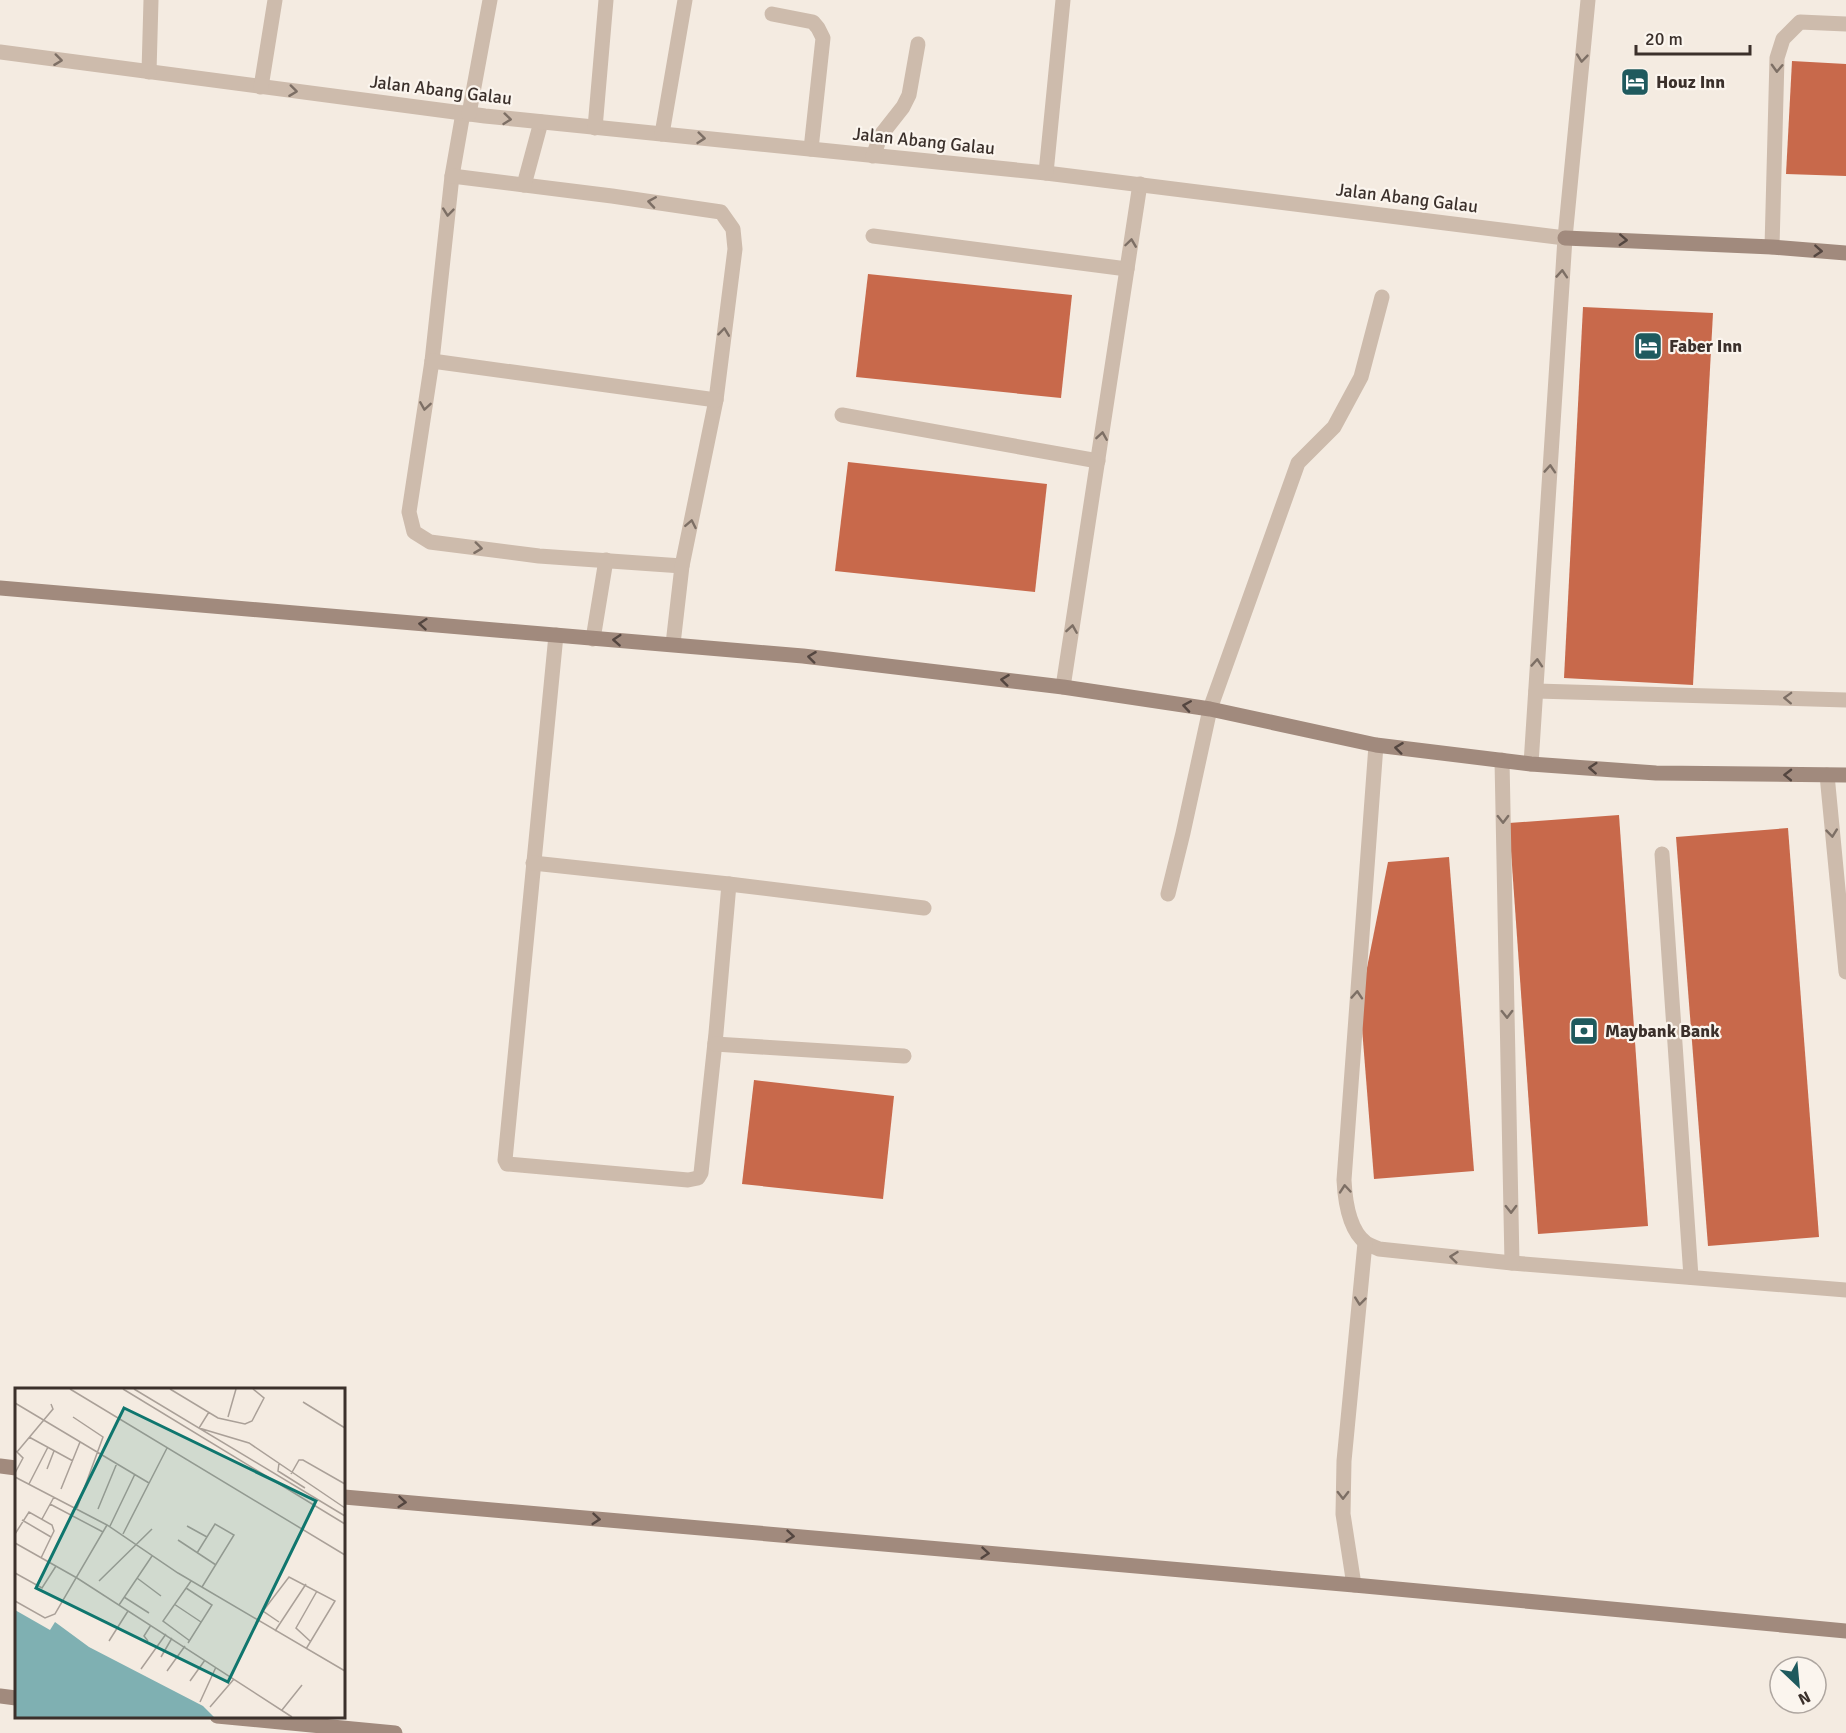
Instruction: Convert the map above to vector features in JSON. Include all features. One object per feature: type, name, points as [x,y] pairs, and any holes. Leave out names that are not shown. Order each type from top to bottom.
[{"type":"street","points":[[149,72],[151,0]]},
{"type":"street","points":[[261,87],[275,0]]},
{"type":"street","points":[[490,0],[452,176],[432,361],[409,512],[414,532],[430,542],[539,556],[682,566]]},
{"type":"street","points":[[595,128],[606,0]]},
{"type":"street","points":[[662,134],[685,0]]},
{"type":"street","points":[[1046,173],[1063,0]]},
{"type":"street","points":[[1531,764],[1564,238],[1588,0]]},
{"type":"street","points":[[772,14],[813,22],[823,38],[811,149]]},
{"type":"street","points":[[1772,247],[1777,58],[1782,39],[1800,22],[1846,24]]},
{"type":"street","points":[[873,156],[881,135],[903,107],[909,94],[918,44]]},
{"type":"street","name":"Jalan Abang Galau","points":[[0,52],[466,114],[1046,173],[1564,238],[1772,247],[1846,253]]},
{"type":"street","points":[[524,185],[541,122]]},
{"type":"street","points":[[452,176],[721,212],[734,229],[735,249],[716,400],[682,566],[673,644]]},
{"type":"street","points":[[1063,687],[1140,184]]},
{"type":"street","points":[[873,236],[1127,269]]},
{"type":"street","points":[[1168,894],[1210,709],[1298,463],[1334,426],[1361,377],[1382,297]]},
{"type":"street","points":[[432,361],[716,400]]},
{"type":"street","points":[[842,415],[1098,461]]},
{"type":"street","points":[[593,639],[606,561]]},
{"type":"street","points":[[0,588],[803,656],[1063,687],[1210,709],[1376,745],[1531,764],[1656,773],[1846,775]]},
{"type":"street","points":[[556,635],[505,1160],[507,1164],[688,1180],[698,1178],[701,1173],[715,1044],[729,884]]},
{"type":"street","points":[[1536,691],[1846,700]]},
{"type":"street","points":[[1376,745],[1344,1180],[1345,1198],[1351,1219],[1357,1233],[1365,1243],[1379,1249],[1512,1263],[1846,1290]]},
{"type":"street","points":[[1502,760],[1512,1263]]},
{"type":"street","points":[[1827,775],[1846,972]]},
{"type":"street","points":[[1662,854],[1691,1277]]},
{"type":"street","points":[[533,863],[924,908]]},
{"type":"street","points":[[715,1044],[904,1056]]},
{"type":"street","points":[[1354,1585],[1343,1514],[1344,1461],[1365,1243]]},
{"type":"street","points":[[0,1466],[15,1468]]},
{"type":"street","points":[[345,1497],[1354,1585],[1846,1631]]},
{"type":"street","points":[[0,1696],[15,1698]]},
{"type":"street","points":[[238,1718],[395,1733]]},
{"type":"building","points":[[1792,61],[1846,64],[1846,176],[1786,174]]},
{"type":"building","points":[[868,274],[1072,295],[1061,398],[856,377]]},
{"type":"building","points":[[1583,307],[1713,313],[1693,685],[1564,678]]},
{"type":"building","points":[[848,462],[1047,484],[1035,592],[835,571]]},
{"type":"building","points":[[1619,815],[1648,1226],[1538,1234],[1509,823]]},
{"type":"building","points":[[1788,828],[1819,1237],[1708,1246],[1676,837]]},
{"type":"building","points":[[1449,857],[1474,1171],[1374,1179],[1360,1003],[1388,862]]},
{"type":"building","points":[[754,1080],[894,1096],[883,1199],[742,1184]]},
{"type":"place","name":"Houz Inn","points":[[1635,82]]},
{"type":"place","name":"Faber Inn","points":[[1648,346]]},
{"type":"place","name":"Maybank Bank","points":[[1584,1031]]}]
